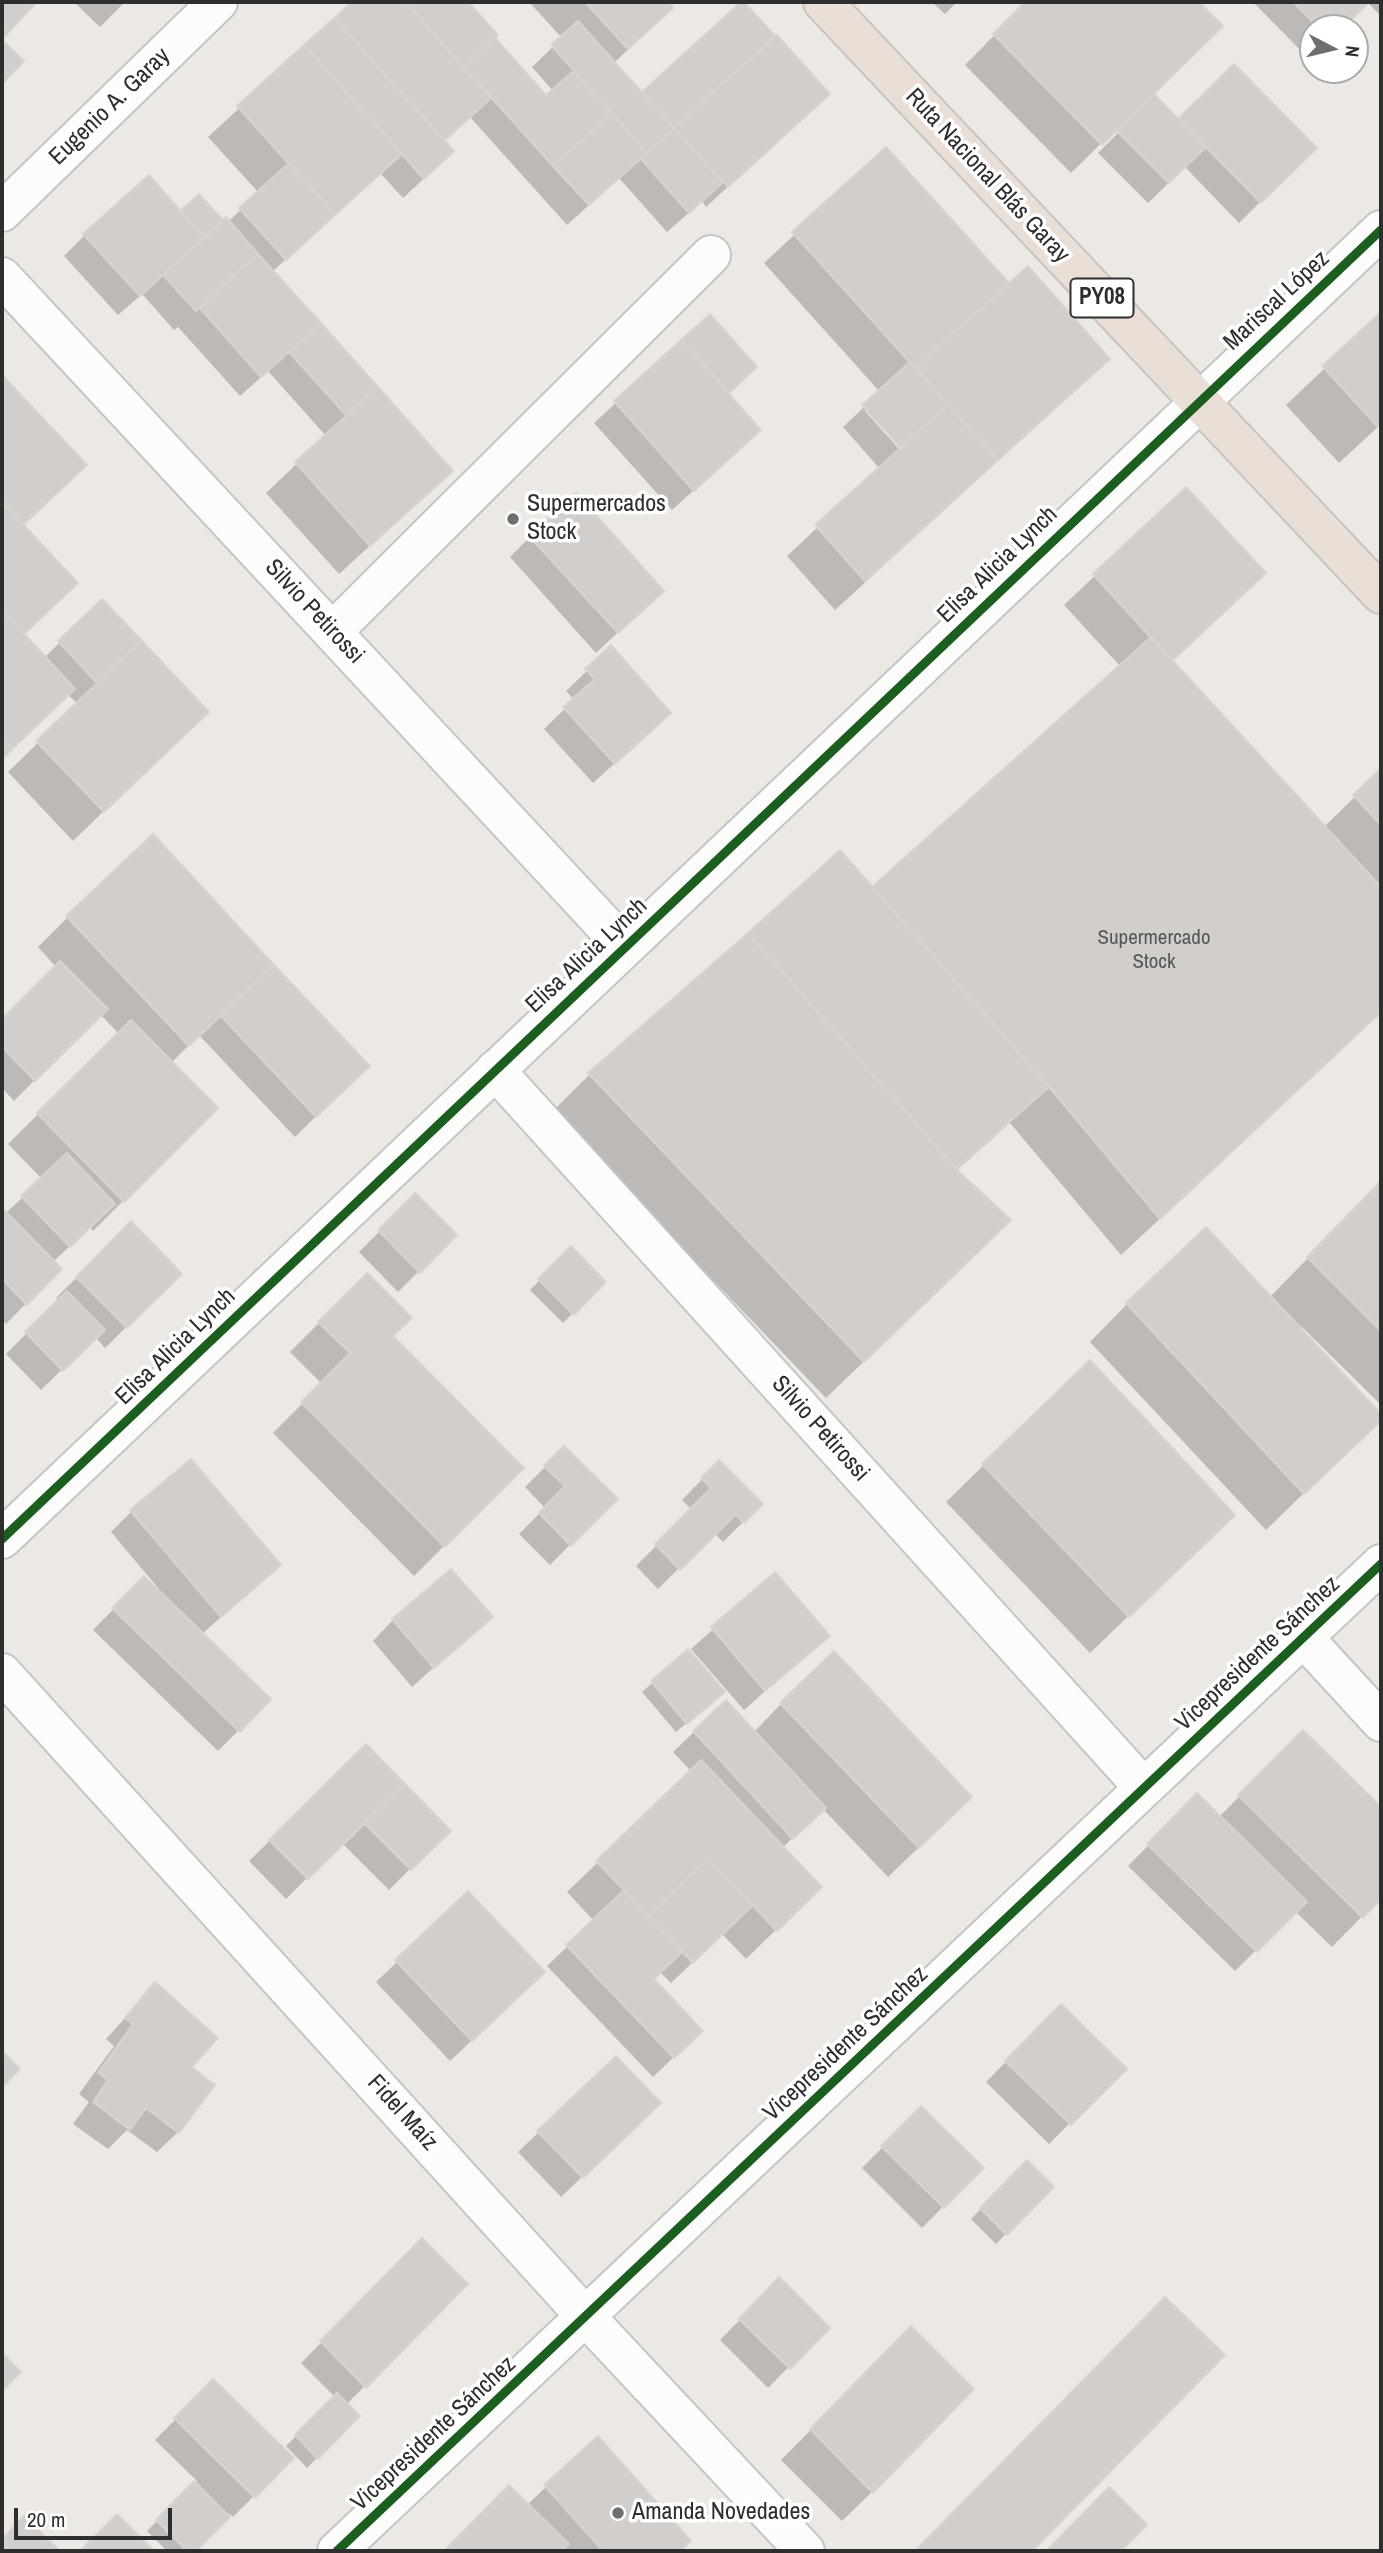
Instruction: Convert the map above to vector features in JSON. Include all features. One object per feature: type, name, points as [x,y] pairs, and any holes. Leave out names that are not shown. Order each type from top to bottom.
[{"type":"highway","name":"Ruta Nacional Blás Garay","points":[[823,2],[1381,594]]},
{"type":"street","name":"Eugenio A. Garay","points":[[2,212],[218,2]]},
{"type":"street","name":"Mariscal López","points":[[1199,401],[1381,230]]},
{"type":"street","points":[[332,632],[712,256]]},
{"type":"street","name":"Silvio Petirossi","points":[[2,277],[625,947]]},
{"type":"street","name":"Elisa Alicia Lynch","points":[[2,1539],[1199,401]]},
{"type":"street","name":"Silvio Petirossi","points":[[495,1070],[1144,1788]]},
{"type":"street","name":"Vicepresidente Sánchez","points":[[337,2551],[1381,1564]]},
{"type":"street","points":[[1304,1638],[1381,1722]]},
{"type":"street","name":"Fidel Maíz","points":[[2,1673],[586,2317],[805,2551]]},
{"type":"building","points":[[2,2],[37,2],[2,39]]},
{"type":"building","points":[[352,2],[405,2],[491,98],[444,141],[334,18]]},
{"type":"building","points":[[405,2],[468,2],[498,35],[464,67]]},
{"type":"building","points":[[585,2],[668,2],[673,8],[628,49]]},
{"type":"building","points":[[744,2],[775,36],[674,128],[642,92]]},
{"type":"building","points":[[1025,2],[1199,2],[1223,26],[1102,145],[993,34]]},
{"type":"building","points":[[1293,2],[1369,2],[1357,14],[1305,14]]},
{"type":"building","points":[[334,18],[454,151],[424,179],[304,45]]},
{"type":"building","points":[[578,21],[674,128],[647,153],[551,45]]},
{"type":"building","points":[[777,35],[830,94],[728,187],[674,128]]},
{"type":"building","points":[[495,38],[546,95],[574,71],[611,113],[553,166],[464,67]]},
{"type":"building","points":[[2,40],[24,61],[2,84]]},
{"type":"building","points":[[304,45],[402,154],[335,215],[237,106]]},
{"type":"building","points":[[1234,64],[1317,148],[1261,203],[1178,119]]},
{"type":"building","points":[[1154,94],[1206,147],[1169,183],[1117,131]]},
{"type":"building","points":[[611,113],[647,153],[589,205],[553,166]]},
{"type":"building","points":[[674,128],[723,182],[689,213],[641,159]]},
{"type":"building","points":[[886,147],[1009,283],[915,368],[792,232]]},
{"type":"building","points":[[289,163],[335,215],[286,260],[239,208]]},
{"type":"building","points":[[149,175],[204,238],[140,296],[83,234]]},
{"type":"building","points":[[199,194],[223,220],[204,238],[180,211]]},
{"type":"building","points":[[226,217],[258,254],[196,311],[163,275]]},
{"type":"building","points":[[258,254],[321,323],[261,377],[199,307]]},
{"type":"building","points":[[1028,266],[1110,359],[998,460],[915,368]]},
{"type":"building","points":[[1381,312],[1381,423],[1377,426],[1322,366]]},
{"type":"building","points":[[710,314],[757,367],[729,393],[681,340]]},
{"type":"building","points":[[321,323],[378,387],[346,415],[289,352]]},
{"type":"building","points":[[681,340],[761,430],[694,491],[614,401]]},
{"type":"building","points":[[910,362],[948,405],[901,448],[862,405]]},
{"type":"building","points":[[2,375],[87,465],[23,525],[2,502]]},
{"type":"building","points":[[378,387],[453,471],[370,546],[295,462]]},
{"type":"building","points":[[948,405],[998,460],[865,581],[815,525]]},
{"type":"building","points":[[1186,487],[1266,573],[1172,661],[1093,574]]},
{"type":"building","points":[[576,493],[664,591],[618,633],[529,536]]},
{"type":"building","points":[[2,502],[78,583],[24,634],[2,610]]},
{"type":"building","points":[[102,599],[142,641],[97,683],[58,641]]},
{"type":"building","points":[[2,610],[75,689],[12,749],[2,737]]},
{"type":"building","points":[[1151,637],[1381,887],[1381,1012],[1160,1219],[1049,1087],[872,887]]},
{"type":"building","points":[[142,641],[209,712],[104,812],[36,741]]},
{"type":"building","points":[[611,645],[671,713],[615,764],[563,707],[595,679],[585,669]]},
{"type":"building","points":[[2,737],[12,749],[2,759]]},
{"type":"building","points":[[1381,768],[1381,825],[1353,795]]},
{"type":"building","points":[[153,834],[274,965],[189,1046],[66,916]]},
{"type":"building","points":[[840,850],[1049,1087],[956,1169],[748,933]]},
{"type":"building","points":[[748,933],[956,1169],[1011,1220],[864,1362],[588,1073]]},
{"type":"building","points":[[60,961],[108,1009],[35,1081],[2,1047],[2,1019]]},
{"type":"building","points":[[274,965],[370,1066],[316,1117],[221,1016]]},
{"type":"building","points":[[131,1020],[218,1108],[124,1202],[37,1113]]},
{"type":"building","points":[[67,1153],[115,1204],[70,1247],[21,1196]]},
{"type":"building","points":[[1381,1181],[1381,1331],[1307,1257]]},
{"type":"building","points":[[415,1193],[457,1235],[420,1273],[378,1230]]},
{"type":"building","points":[[2,1208],[62,1269],[27,1305],[2,1279]]},
{"type":"building","points":[[131,1221],[182,1274],[127,1328],[76,1277]]},
{"type":"building","points":[[1206,1227],[1381,1414],[1381,1421],[1304,1494],[1126,1303]]},
{"type":"building","points":[[571,1246],[606,1282],[574,1315],[538,1279]]},
{"type":"building","points":[[367,1273],[412,1318],[393,1336],[524,1468],[445,1547],[301,1402],[350,1353],[318,1322]]},
{"type":"building","points":[[67,1291],[105,1330],[63,1371],[25,1332]]},
{"type":"building","points":[[1090,1360],[1235,1515],[1129,1617],[982,1464]]},
{"type":"building","points":[[564,1446],[618,1499],[571,1546],[539,1513],[565,1486],[544,1466]]},
{"type":"building","points":[[191,1459],[281,1565],[221,1617],[130,1510]]},
{"type":"building","points":[[719,1460],[763,1504],[744,1523],[736,1514],[680,1570],[655,1544],[711,1488],[701,1478]]},
{"type":"building","points":[[451,1569],[493,1617],[434,1668],[392,1619]]},
{"type":"building","points":[[775,1572],[830,1636],[765,1691],[711,1627]]},
{"type":"building","points":[[144,1576],[271,1699],[240,1732],[112,1608]]},
{"type":"building","points":[[688,1649],[725,1692],[687,1724],[651,1681]]},
{"type":"building","points":[[834,1651],[972,1797],[919,1848],[780,1703]]},
{"type":"building","points":[[726,1700],[826,1808],[793,1839],[693,1731]]},
{"type":"building","points":[[1303,1730],[1381,1807],[1381,1899],[1363,1918],[1238,1795]]},
{"type":"building","points":[[366,1744],[405,1784],[308,1879],[269,1840]]},
{"type":"building","points":[[701,1760],[822,1887],[777,1931],[708,1859],[649,1916],[596,1861]]},
{"type":"building","points":[[405,1784],[451,1831],[411,1870],[364,1823]]},
{"type":"building","points":[[1197,1793],[1307,1902],[1257,1952],[1147,1844]]},
{"type":"building","points":[[708,1859],[753,1905],[693,1963],[649,1916]]},
{"type":"building","points":[[624,1890],[682,1952],[654,1979],[703,2031],[674,2058],[566,1945]]},
{"type":"building","points":[[468,1891],[545,1972],[472,2041],[395,1960]]},
{"type":"building","points":[[155,1982],[218,2038],[192,2067],[215,2085],[179,2133],[146,2108],[130,2130],[93,2102],[108,2080],[98,2073],[133,2024],[125,2018]]},
{"type":"building","points":[[1061,2004],[1127,2069],[1071,2125],[1005,2061]]},
{"type":"building","points":[[2,2051],[20,2069],[2,2087]]},
{"type":"building","points":[[616,2056],[661,2103],[583,2178],[537,2131]]},
{"type":"building","points":[[921,2106],[984,2168],[944,2208],[881,2146]]},
{"type":"building","points":[[1027,2160],[1054,2187],[1007,2235],[980,2208]]},
{"type":"building","points":[[422,2238],[468,2284],[366,2388],[320,2341]]},
{"type":"building","points":[[779,2277],[830,2328],[790,2369],[739,2319]]},
{"type":"building","points":[[1165,2297],[1225,2355],[1032,2551],[915,2551]]},
{"type":"building","points":[[911,2326],[974,2389],[873,2493],[810,2429]]},
{"type":"building","points":[[2,2353],[21,2372],[2,2391]]},
{"type":"building","points":[[213,2379],[294,2458],[255,2498],[174,2418]]},
{"type":"building","points":[[337,2393],[360,2416],[318,2459],[295,2435]]},
{"type":"building","name":"Amanda Novedades","points":[[598,2436],[691,2541],[680,2551],[603,2551],[544,2485]]},
{"type":"building","points":[[194,2481],[230,2517],[196,2551],[187,2551],[156,2520]]},
{"type":"building","points":[[509,2485],[569,2544],[562,2551],[444,2551]]},
{"type":"building","points":[[1109,2487],[1147,2525],[1121,2551],[1046,2551]]},
{"type":"building","points":[[117,2514],[154,2551],[80,2551]]},
{"type":"building","points":[[24,2516],[60,2551],[2,2551],[2,2539]]},
{"type":"cycle path","points":[[2,1539],[1381,230]]},
{"type":"cycle path","points":[[337,2551],[1381,1564]]},
{"type":"place","name":"Supermercados Stock","points":[[513,519]]},
{"type":"place","name":"Amanda Novedades","points":[[618,2513]]}]
